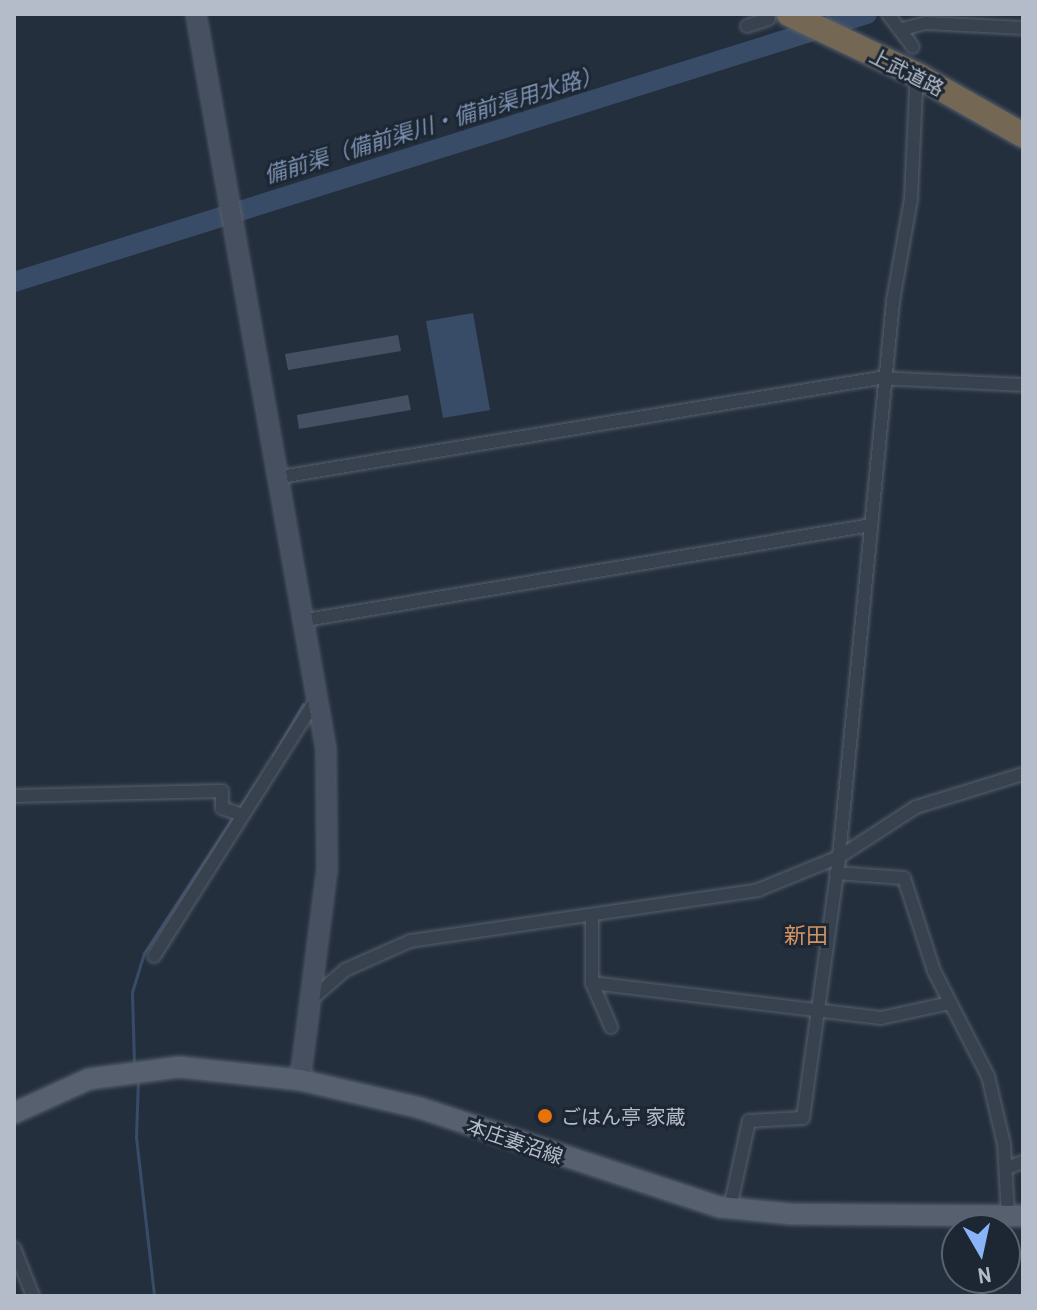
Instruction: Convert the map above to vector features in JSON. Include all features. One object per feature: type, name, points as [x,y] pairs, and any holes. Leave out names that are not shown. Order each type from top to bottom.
[{"type":"highway","name":"上武道路","points":[[784,16],[840,39],[1023,135]]},
{"type":"main road","name":"本庄妻沼線","points":[[14,1113],[89,1079],[143,1068],[300,1080],[420,1108],[665,1192],[730,1208],[791,1214],[941,1215]]},
{"type":"street","points":[[196,14],[319,694],[329,801],[313,998],[300,1080]]},
{"type":"street","points":[[747,26],[784,16]]},
{"type":"street","points":[[895,21],[1023,28]]},
{"type":"street","points":[[895,21],[913,47]]},
{"type":"street","points":[[730,1208],[749,1121],[803,1118],[839,857],[885,378],[911,199],[916,87]]},
{"type":"street","points":[[280,477],[885,378],[1023,385]]},
{"type":"street","points":[[306,620],[871,525]]},
{"type":"street","points":[[154,956],[319,694]]},
{"type":"street","points":[[313,998],[345,970],[410,941],[758,890],[839,857],[916,807],[1023,774]]},
{"type":"street","points":[[14,796],[222,791],[222,808],[242,815]]},
{"type":"street","points":[[836,873],[904,878],[934,971],[988,1076],[1015,1214]]},
{"type":"street","points":[[592,916],[592,983],[611,1027]]},
{"type":"street","points":[[592,983],[818,1013],[881,1018],[950,1003]]},
{"type":"street","points":[[1007,1168],[1023,1162]]},
{"type":"street","points":[[14,1248],[33,1296]]},
{"type":"water","points":[[473,313],[490,410],[443,418],[426,321]]},
{"type":"building","points":[[398,335],[401,351],[288,370],[285,354]]},
{"type":"building","points":[[408,395],[411,410],[299,429],[297,415]]},
{"type":"waterway","name":"備前渠（備前渠川・備前渠用水路）","points":[[14,282],[867,14]]},
{"type":"waterway","points":[[273,756],[303,704]]},
{"type":"waterway","points":[[238,810],[258,780]]},
{"type":"waterway","points":[[134,1064],[132,992],[144,953],[234,816]]},
{"type":"waterway","points":[[138,1079],[136,1137],[154,1296]]},
{"type":"place","name":"ごはん亭 家蔵","points":[[545,1116]]},
{"type":"district","name":"新田","points":[[806,936]]}]
